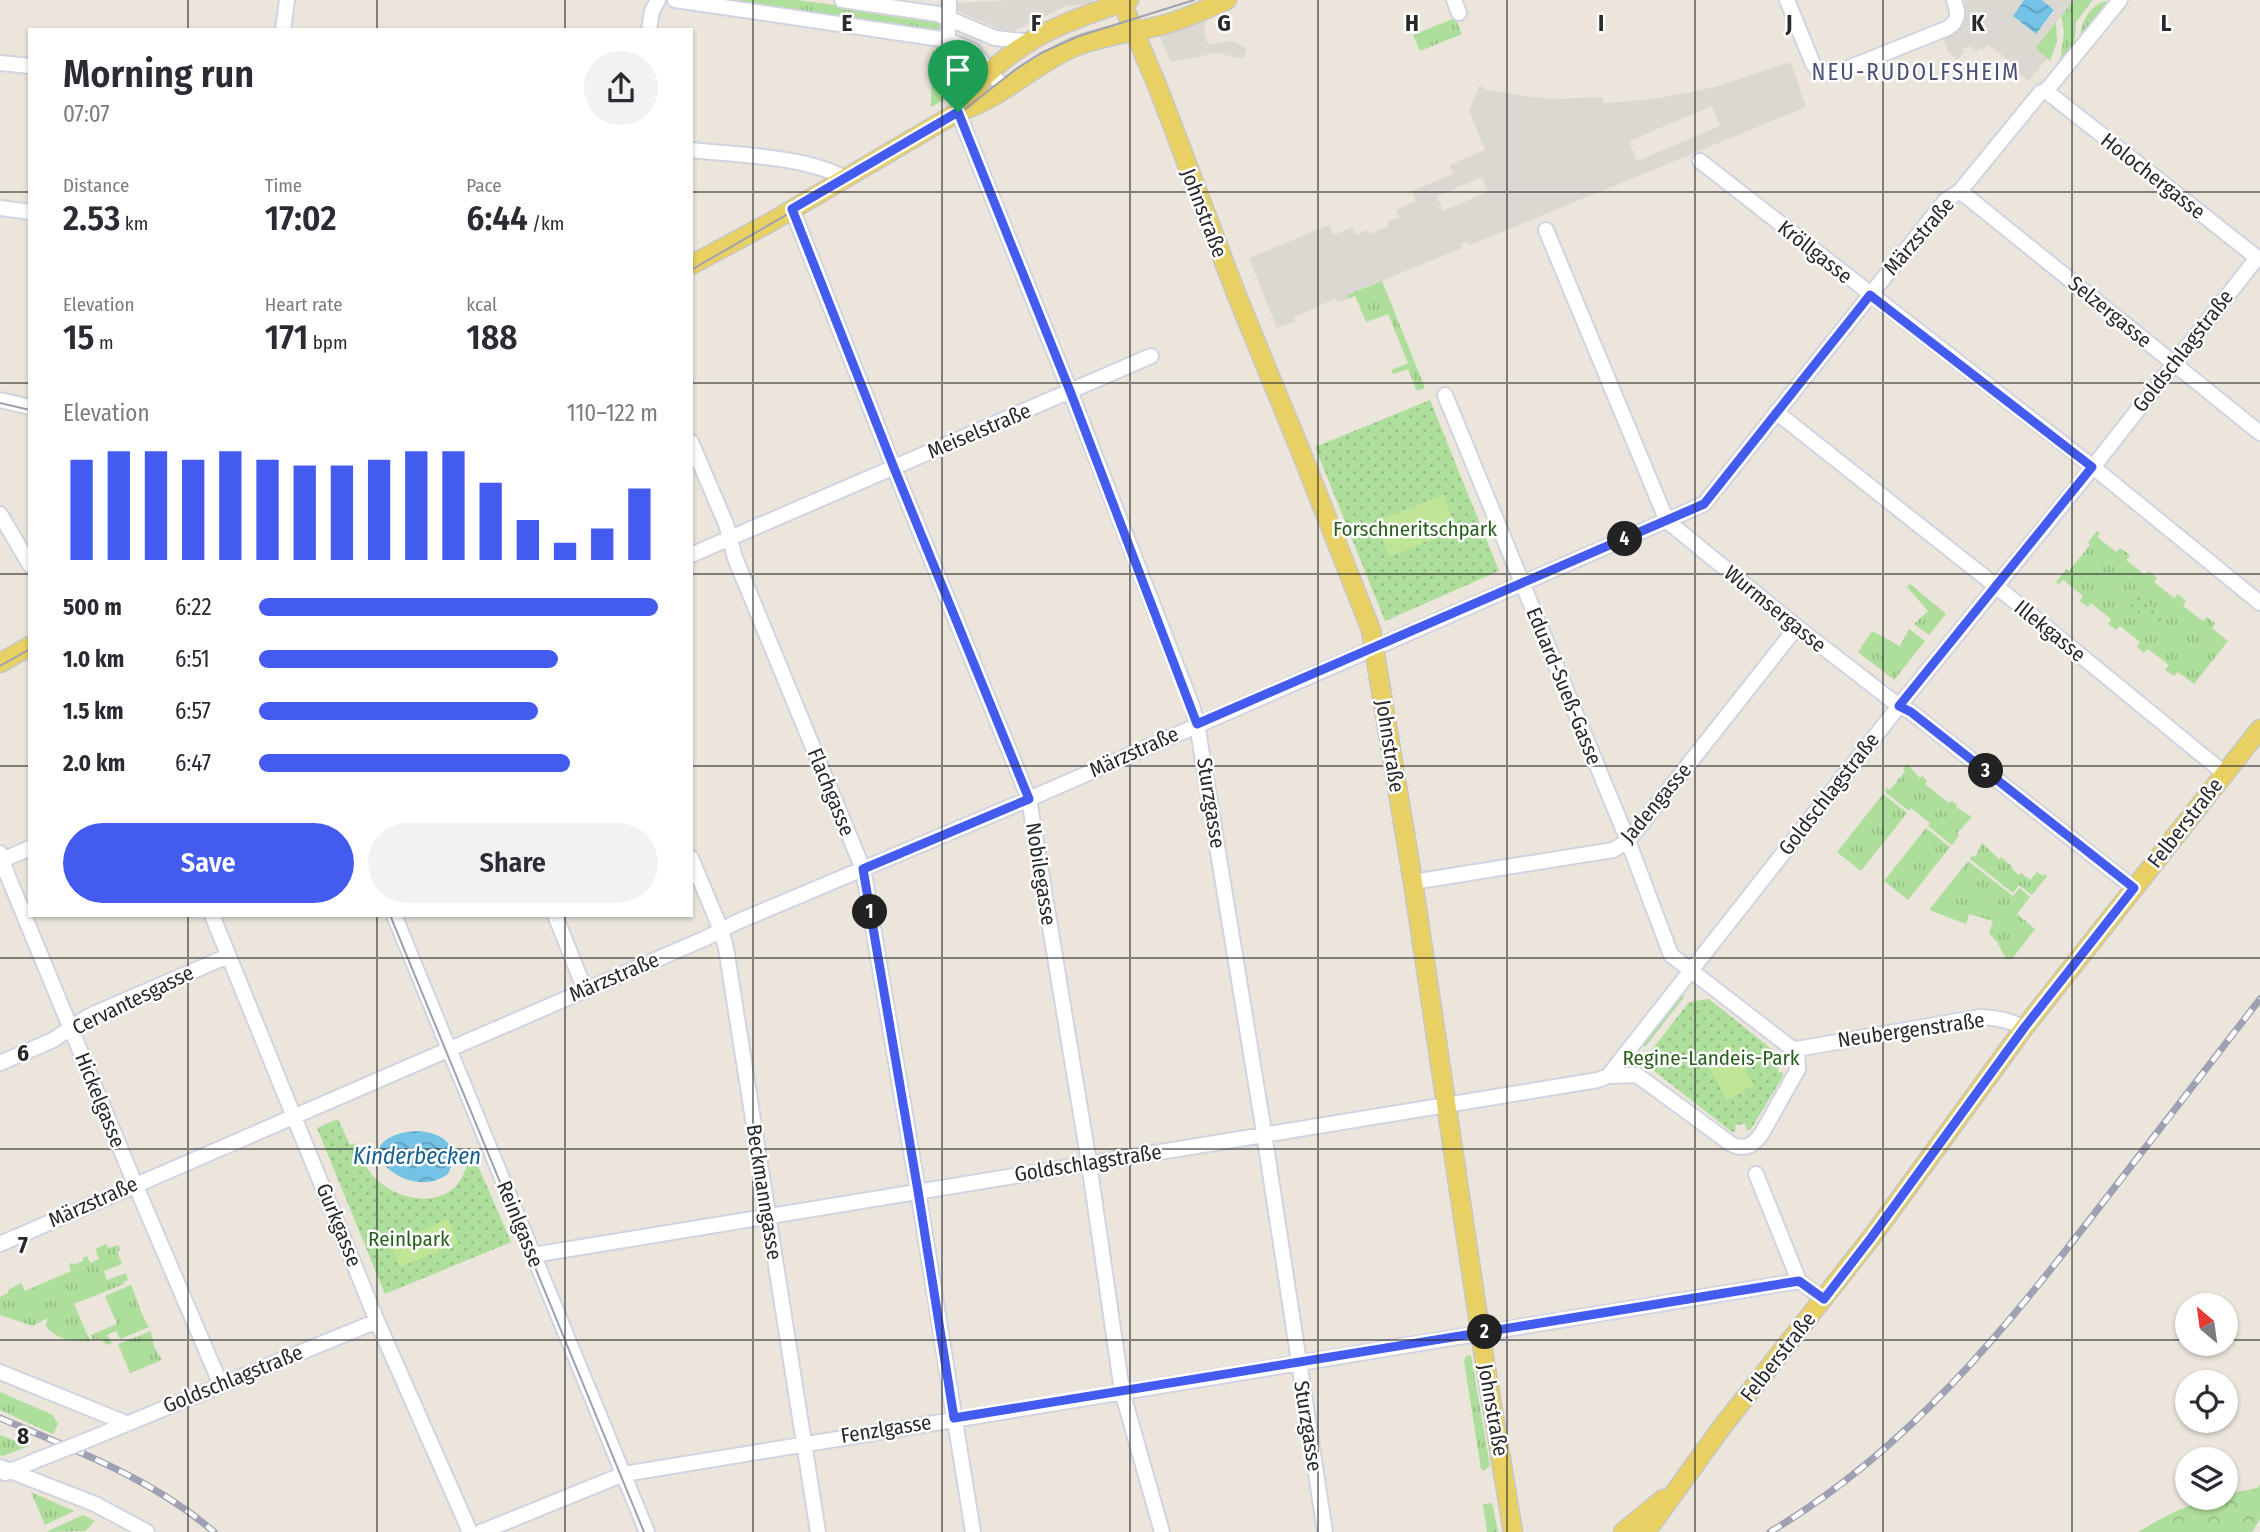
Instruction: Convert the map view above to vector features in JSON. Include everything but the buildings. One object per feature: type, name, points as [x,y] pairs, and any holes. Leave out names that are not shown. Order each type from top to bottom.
[{"type":"main road","points":[[693,264],[958,112],[981,103],[1032,69],[1075,47],[1111,35],[1164,24],[1227,0]]},
{"type":"main road","points":[[958,112],[977,83],[1032,42],[1059,26],[1124,1]]},
{"type":"main road","name":"Johnstraße","points":[[1124,1],[1237,296],[1371,630],[1413,882],[1480,1333],[1513,1532]]},
{"type":"main road","points":[[0,663],[28,647]]},
{"type":"main road","name":"Felberstraße","points":[[1646,1532],[1724,1424],[1871,1238],[2024,1028],[2260,729]]},
{"type":"main road","name":"Felberstraße","points":[[1623,1532],[1679,1485]]},
{"type":"street","points":[[283,28],[287,0]]},
{"type":"street","points":[[675,0],[948,40],[972,50],[1004,88]]},
{"type":"street","points":[[842,0],[924,11],[949,17],[995,38],[1032,42]]},
{"type":"street","points":[[948,40],[949,0]]},
{"type":"street","points":[[1787,0],[1812,64],[1819,71],[1833,74],[1948,28],[1955,23],[1958,15],[1955,4]]},
{"type":"street","name":"Märzstraße","points":[[0,1244],[1704,504],[1945,201],[1960,191],[2120,0]]},
{"type":"street","points":[[649,28],[653,4]]},
{"type":"street","points":[[0,62],[28,66]]},
{"type":"street","name":"Holochergasse","points":[[2046,91],[2258,259]]},
{"type":"street","name":"Sturzgasse","points":[[958,112],[1070,391],[1197,724],[1265,1135],[1325,1532]]},
{"type":"street","points":[[693,150],[802,164],[828,169],[845,178]]},
{"type":"street","name":"Kröllgasse","points":[[1700,161],[2092,467],[2260,603]]},
{"type":"street","name":"Selzergasse","points":[[1960,191],[2260,433]]},
{"type":"street","points":[[0,208],[28,212]]},
{"type":"street","name":"Nobilegasse","points":[[792,209],[1029,799],[1089,1163],[1122,1391],[1161,1532]]},
{"type":"street","name":"Wurmsergasse","points":[[1546,230],[1667,521],[1797,627],[1899,706],[1911,712],[2134,888]]},
{"type":"street","name":"Goldschlagstraße","points":[[1608,1076],[1899,706],[2258,259]]},
{"type":"street","name":"Meiselstraße","points":[[693,554],[1151,356]]},
{"type":"street","name":"Eduard-Sueß-Gasse","points":[[1445,395],[1628,841],[1671,955],[1790,1047],[1797,1049]]},
{"type":"street","points":[[0,400],[28,407]]},
{"type":"street","name":"Illekgasse","points":[[1776,412],[1996,586],[2224,773]]},
{"type":"street","name":"Flachgasse","points":[[693,447],[726,524],[735,558],[863,869],[972,1532]]},
{"type":"street","points":[[0,514],[28,562]]},
{"type":"street","name":"Jadengasse","points":[[1413,882],[1613,850],[1628,841],[1797,627]]},
{"type":"street","points":[[1,858],[28,849]]},
{"type":"street","name":"Hickelgasse","points":[[1,858],[135,1184],[222,1385]]},
{"type":"street","name":"Beckmanngasse","points":[[693,863],[726,948],[818,1532]]},
{"type":"street","name":"Gurkgasse","points":[[213,917],[377,1321],[470,1532]]},
{"type":"street","name":"Reinlgasse","points":[[395,917],[648,1532]]},
{"type":"street","points":[[556,917],[585,989]]},
{"type":"street","name":"Cervantesgasse","points":[[0,1063],[53,1040],[89,1016],[228,956]]},
{"type":"street","name":"Neubergenstraße","points":[[1797,1049],[1980,1017],[2005,1020],[2024,1028]]},
{"type":"street","name":"Goldschlagstraße","points":[[533,1255],[1447,1107],[1608,1076],[1631,1074],[1642,1078],[1731,1144],[1746,1147],[1756,1142],[1798,1069],[1797,1049]]},
{"type":"street","points":[[1756,1174],[1799,1281],[1824,1299]]},
{"type":"street","name":"Fenzlgasse","points":[[481,1532],[624,1474],[1799,1281]]},
{"type":"street","name":"Goldschlagstraße","points":[[3,1471],[37,1460],[377,1321]]},
{"type":"street","points":[[0,1372],[126,1423]]},
{"type":"street","points":[[3,1471],[95,1504],[147,1532]]},
{"type":"green space","points":[[703,0],[796,0],[941,19],[940,32]]},
{"type":"green space","points":[[2074,0],[2093,0],[2076,22],[2074,48],[2060,63],[2064,32],[2061,16]]},
{"type":"green space","points":[[2107,1],[2109,4],[2083,37],[2081,36],[2088,14],[2096,5]]},
{"type":"green space","points":[[1455,18],[1462,34],[1420,51],[1413,35]]},
{"type":"green space","points":[[2056,22],[2057,42],[2050,61],[2035,48]]},
{"type":"green space","points":[[932,51],[958,54],[963,81],[944,100],[931,107]]},
{"type":"green space","points":[[1382,281],[1425,388],[1417,391],[1408,369],[1393,374],[1391,370],[1408,363],[1388,314],[1366,322],[1355,296],[1348,299],[1346,295]]},
{"type":"green space","name":"Forschneritschpark","points":[[1430,400],[1499,571],[1385,621],[1315,447]]},
{"type":"green space","points":[[1443,495],[1457,529],[1389,557],[1375,522]]},
{"type":"green space","points":[[2097,531],[2100,533],[2097,537],[2116,552],[2120,548],[2130,555],[2126,560],[2145,575],[2149,571],[2157,578],[2154,582],[2174,598],[2178,594],[2186,601],[2183,606],[2203,621],[2207,617],[2215,623],[2212,628],[2228,641],[2194,684],[2178,672],[2174,676],[2165,670],[2169,665],[2148,649],[2144,653],[2137,647],[2140,642],[2120,626],[2116,630],[2108,624],[2111,619],[2091,603],[2087,607],[2080,601],[2083,596],[2063,580],[2059,584],[2056,582],[2066,569],[2069,571],[2090,545],[2088,542]]},
{"type":"green space","points":[[1910,584],[1946,614],[1929,635],[1914,624],[1928,611],[1907,587]]},
{"type":"green space","points":[[2138,596],[2164,617],[2156,627],[2130,606]]},
{"type":"green space","points":[[1909,629],[1925,641],[1894,680],[1858,652],[1872,631],[1900,646]]},
{"type":"green space","points":[[1907,764],[1920,778],[1922,776],[1927,780],[1925,784],[1972,817],[1957,833],[1959,835],[1952,845],[1928,826],[1930,823],[1885,792],[1887,788],[1890,790],[1905,771],[1903,769]]},
{"type":"green space","points":[[1883,794],[1907,813],[1861,871],[1837,852]]},
{"type":"green space","points":[[1926,828],[1950,847],[1908,900],[1884,881]]},
{"type":"green space","points":[[1982,843],[1999,859],[2001,857],[2013,867],[2019,875],[2021,873],[2030,880],[2037,872],[2047,876],[2032,895],[2019,885],[2013,893],[1970,859],[1975,857]]},
{"type":"green space","points":[[1968,861],[2013,896],[2020,888],[2030,897],[2017,914],[2035,929],[2012,959],[2006,959],[1989,933],[1993,921],[1969,914],[1966,924],[1929,910]]},
{"type":"green space","points":[[1680,994],[1684,997],[1645,1047],[1641,1044]]},
{"type":"green space","name":"Regine-Landeis-Park","points":[[1709,999],[1785,1060],[1779,1062],[1778,1072],[1783,1073],[1783,1076],[1751,1129],[1747,1130],[1745,1124],[1735,1125],[1736,1131],[1732,1132],[1653,1070],[1651,1051],[1689,1002]]},
{"type":"green space","points":[[1731,1045],[1754,1085],[1727,1101],[1705,1060]]},
{"type":"green space","name":"Reinlpark","points":[[338,1119],[350,1145],[356,1143],[374,1177],[392,1190],[413,1198],[436,1197],[455,1187],[472,1152],[511,1242],[385,1294],[317,1128]]},
{"type":"green space","points":[[448,1219],[458,1243],[400,1267],[388,1238],[406,1230],[409,1236]]},
{"type":"green space","points":[[106,1244],[108,1248],[119,1245],[120,1250],[117,1252],[122,1264],[104,1271],[107,1280],[126,1273],[128,1280],[74,1304],[90,1341],[72,1340],[54,1334],[46,1326],[47,1318],[33,1326],[0,1315],[0,1297],[8,1293],[8,1290],[21,1283],[25,1291],[71,1271],[69,1264],[83,1261],[87,1256],[90,1263],[99,1259],[95,1249]]},
{"type":"green space","points":[[131,1285],[149,1327],[120,1339],[116,1331],[107,1335],[112,1343],[107,1345],[101,1339],[93,1340],[91,1335],[117,1324],[105,1296]]},
{"type":"green space","points":[[151,1331],[154,1347],[162,1360],[130,1373],[118,1344]]},
{"type":"green space","points":[[1471,1355],[1490,1466],[1484,1471],[1481,1469],[1464,1361],[1466,1356]]},
{"type":"green space","points":[[0,1392],[53,1415],[58,1424],[53,1434],[0,1410]]},
{"type":"green space","points":[[0,1435],[29,1446],[0,1455]]},
{"type":"green space","points":[[2260,1484],[2260,1519],[2252,1532],[2138,1532],[2180,1510],[2238,1510],[2238,1492],[2258,1488]]},
{"type":"green space","points":[[31,1492],[74,1511],[45,1525]]},
{"type":"green space","points":[[1492,1503],[1498,1532],[1487,1532],[1483,1504]]},
{"type":"green space","points":[[83,1515],[95,1521],[85,1531],[46,1532]]},
{"type":"shaded area","points":[[1093,0],[1094,3],[1067,6],[1009,33],[957,11],[956,3]]},
{"type":"shaded area","points":[[2024,0],[2013,16],[2036,34],[2054,12],[2042,0],[2074,0],[2035,48],[2047,58],[2029,81],[2020,74],[2015,81],[2006,74],[2008,70],[2005,68],[2010,61],[1987,44],[1983,50],[1980,48],[1977,52],[1969,46],[1965,47],[1957,60],[1956,56],[1953,57],[1948,51],[1942,36],[1962,2]]},
{"type":"shaded area","points":[[1207,12],[1204,33],[1208,44],[1233,41],[1247,49],[1243,59],[1217,53],[1171,62],[1160,37]]},
{"type":"shaded area","points":[[1791,62],[1806,107],[1470,245],[1467,241],[1460,244],[1462,248],[1347,295],[1348,299],[1338,303],[1335,299],[1294,317],[1295,321],[1277,328],[1249,258],[1329,225],[1333,235],[1353,227],[1356,235],[1367,230],[1370,234],[1389,226],[1387,222],[1399,217],[1396,210],[1416,201],[1412,191],[1453,174],[1449,165],[1485,150],[1469,110],[1480,85],[1487,90],[1550,99],[1603,97],[1603,103],[1660,98],[1715,87]],"holes":[[[1712,106],[1720,126],[1637,161],[1629,141]],[[1482,177],[1488,192],[1443,211],[1437,196]]]},
{"type":"water","points":[[2024,0],[2042,0],[2054,10],[2036,34],[2013,16]]},
{"type":"water","name":"Kinderbecken","points":[[418,1131],[436,1135],[448,1143],[453,1156],[448,1174],[430,1182],[412,1181],[394,1173],[380,1160],[380,1146],[388,1139],[402,1133]]},
{"type":"tram line","points":[[693,269],[954,118],[1016,69],[1041,53],[1079,36],[1194,0]]},
{"type":"tram line","points":[[0,403],[28,410]]},
{"type":"tram line","points":[[0,666],[28,650]]},
{"type":"tram line","points":[[391,917],[644,1532]]},
{"type":"railway","points":[[1770,1532],[1820,1500],[1866,1464],[1910,1426],[1951,1385],[2065,1252],[2260,999]]},
{"type":"railway","points":[[0,1418],[139,1481],[165,1496],[214,1532]]},
{"type":"district","name":"NEU-RUDOLFSHEIM","points":[[1916,72]]},
{"type":"route","points":[[958,112],[1070,391],[1197,724],[1704,504],[1870,295],[2092,467],[1899,706],[1911,712],[2134,888],[2024,1028],[1824,1299],[1799,1281],[954,1418],[863,869],[1029,799],[792,209],[958,112]]}]
